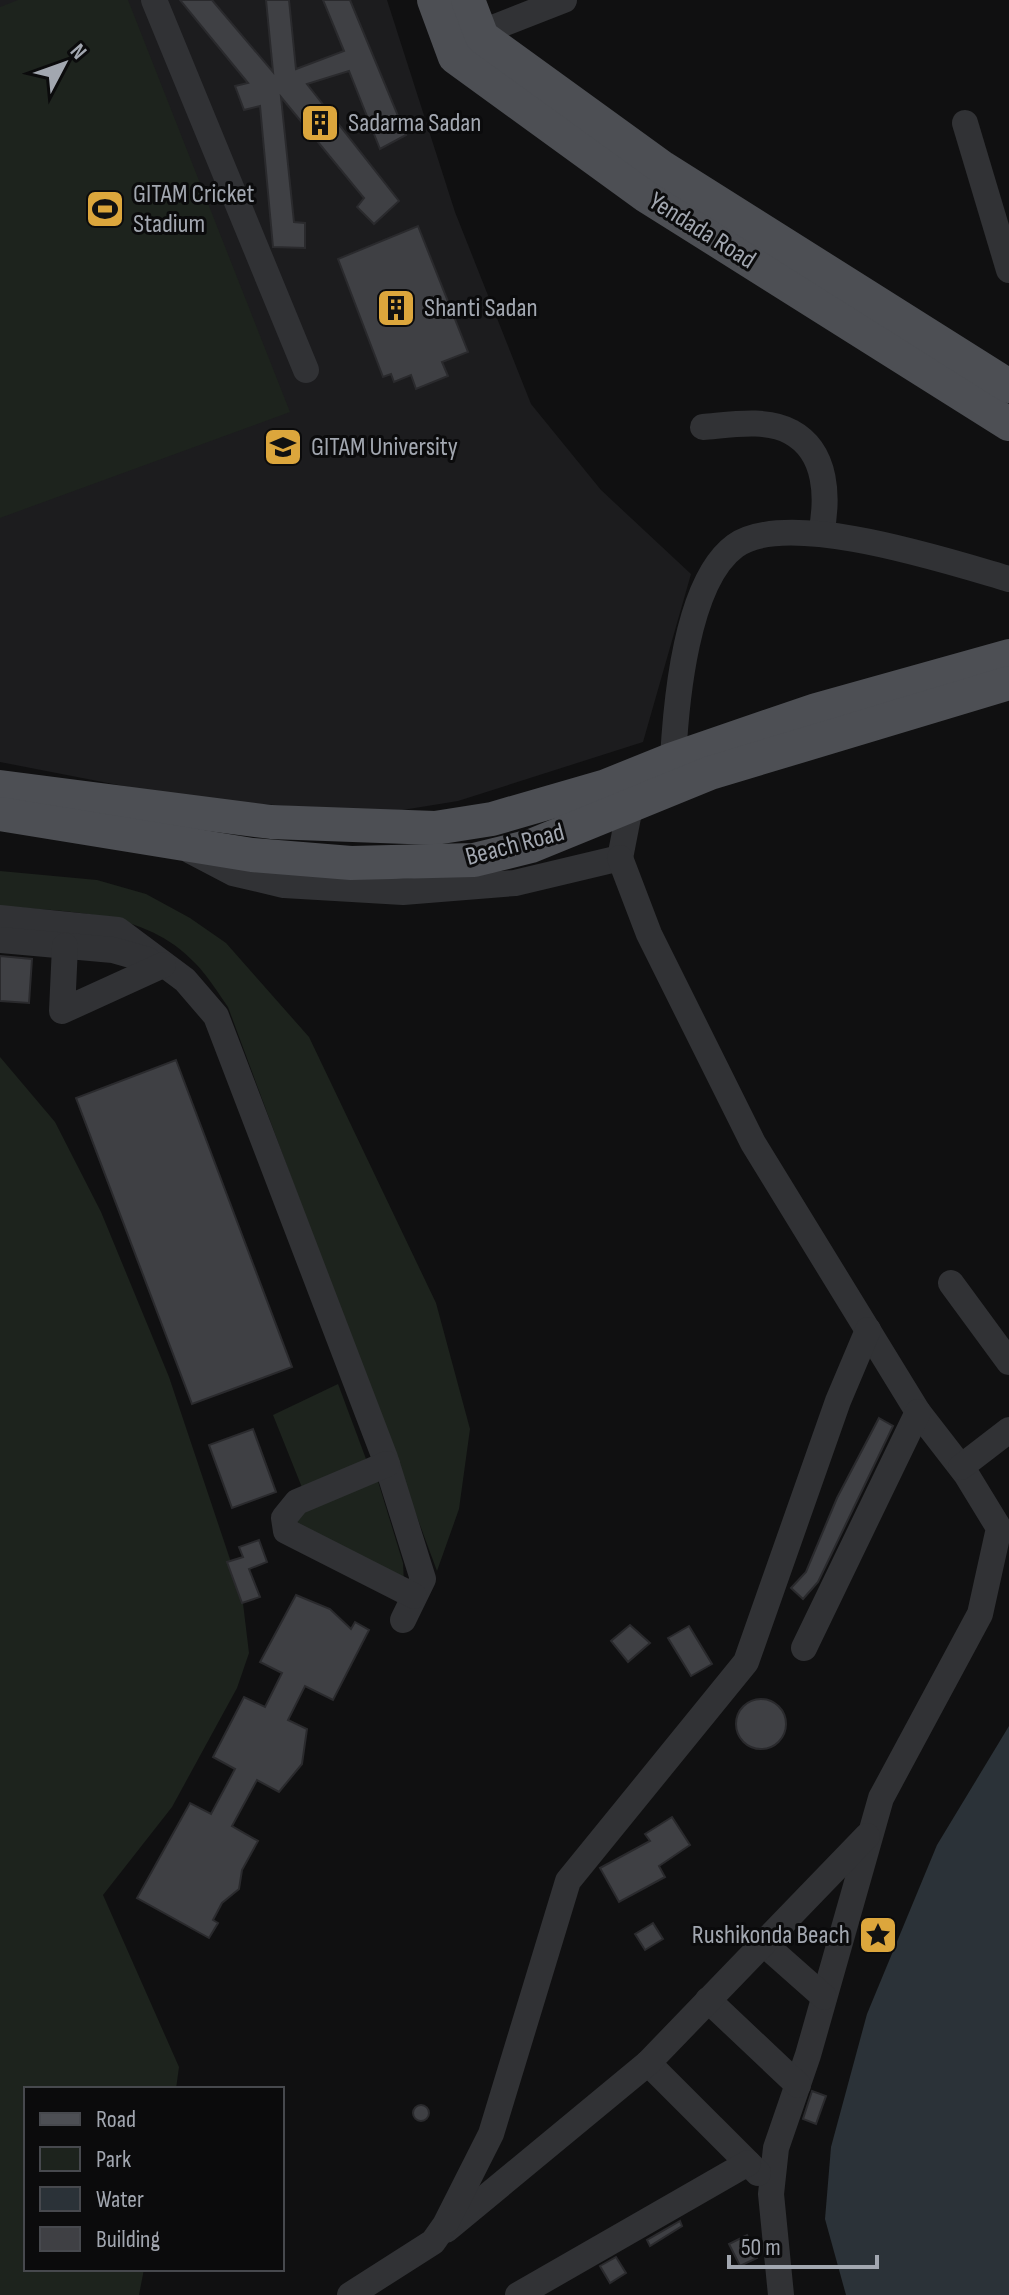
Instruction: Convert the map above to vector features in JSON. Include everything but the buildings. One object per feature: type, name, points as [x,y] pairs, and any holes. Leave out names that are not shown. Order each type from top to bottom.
[{"type":"main road","points":[[434,0],[455,57]]},
{"type":"main road","points":[[468,0],[482,37]]},
{"type":"main road","name":"Yendada Road","points":[[482,37],[663,168],[1009,386]]},
{"type":"main road","name":"Yendada Road","points":[[455,57],[645,195],[1009,424]]},
{"type":"main road","points":[[0,787],[271,822],[435,828],[492,819],[606,786],[676,772],[816,710],[1009,656]]},
{"type":"main road","name":"Beach Road","points":[[0,814],[252,855],[351,863],[474,860],[531,846],[630,807],[676,772],[1009,683]]},
{"type":"street","points":[[154,0],[306,370]]},
{"type":"street","points":[[455,57],[495,27],[564,0]]},
{"type":"street","points":[[965,123],[1009,270]]},
{"type":"street","points":[[703,427],[769,426],[791,432],[810,450],[825,479],[826,510],[821,534]]},
{"type":"street","points":[[676,772],[684,656],[712,572],[734,546],[756,536],[821,534],[891,547],[1009,579]]},
{"type":"street","points":[[630,807],[620,858],[649,934],[753,1143],[918,1412],[961,1467],[999,1528],[980,1614],[881,1798],[798,2085],[776,2148],[771,2186],[781,2295]]},
{"type":"street","points":[[177,843],[233,873],[284,885],[403,892],[515,883],[620,858]]},
{"type":"street","points":[[0,918],[118,930],[185,980],[216,1016],[387,1464],[413,1598],[286,1531],[284,1518],[297,1502],[387,1464]]},
{"type":"street","points":[[0,940],[113,950],[163,965]]},
{"type":"street","points":[[65,946],[62,1011],[163,965]]},
{"type":"street","points":[[951,1283],[1009,1362]]},
{"type":"street","points":[[433,2242],[491,2134],[568,1881],[746,1662],[838,1401],[868,1330]]},
{"type":"street","points":[[804,1648],[918,1412]]},
{"type":"street","points":[[961,1467],[1009,1430]]},
{"type":"street","points":[[350,2295],[433,2242],[648,2063],[869,1834]]},
{"type":"street","points":[[763,1943],[824,1997]]},
{"type":"street","points":[[708,2000],[798,2085]]},
{"type":"street","points":[[648,2063],[771,2186]]},
{"type":"street","points":[[518,2295],[748,2163]]},
{"type":"shaded area","name":"GITAM University","points":[[0,0],[387,0],[455,212],[531,404],[601,490],[691,574],[643,742],[458,801],[384,813],[190,799],[0,762]]},
{"type":"green space","name":"GITAM Cricket Stadium","points":[[18,0],[128,0],[290,412],[0,518],[0,7]]},
{"type":"green space","points":[[0,871],[97,880],[146,894],[190,918],[226,943],[309,1037],[436,1303],[470,1429],[459,1509],[437,1571],[228,1007],[195,963],[153,933],[104,917],[0,906]]},
{"type":"green space","points":[[0,1057],[55,1122],[101,1212],[169,1377],[242,1595],[249,1653],[237,1688],[172,1807],[103,1895],[179,2067],[176,2087],[24,2087],[24,2271],[144,2271],[139,2295],[0,2295]]},
{"type":"green space","points":[[338,1384],[366,1459],[303,1490],[273,1415]]},
{"type":"green space","points":[[377,1478],[403,1563],[404,1582],[298,1527],[297,1516]]},
{"type":"water","points":[[1009,1726],[1009,2295],[846,2295],[825,2219],[831,2147],[867,2014],[937,1845]]},
{"type":"place","name":"Sadarma Sadan","points":[[320,123]]},
{"type":"place","name":"GITAM Cricket Stadium","points":[[105,209]]},
{"type":"place","name":"Shanti Sadan","points":[[396,308]]},
{"type":"place","name":"GITAM University","points":[[283,447]]},
{"type":"place","name":"Rushikonda Beach","points":[[878,1935]]}]
